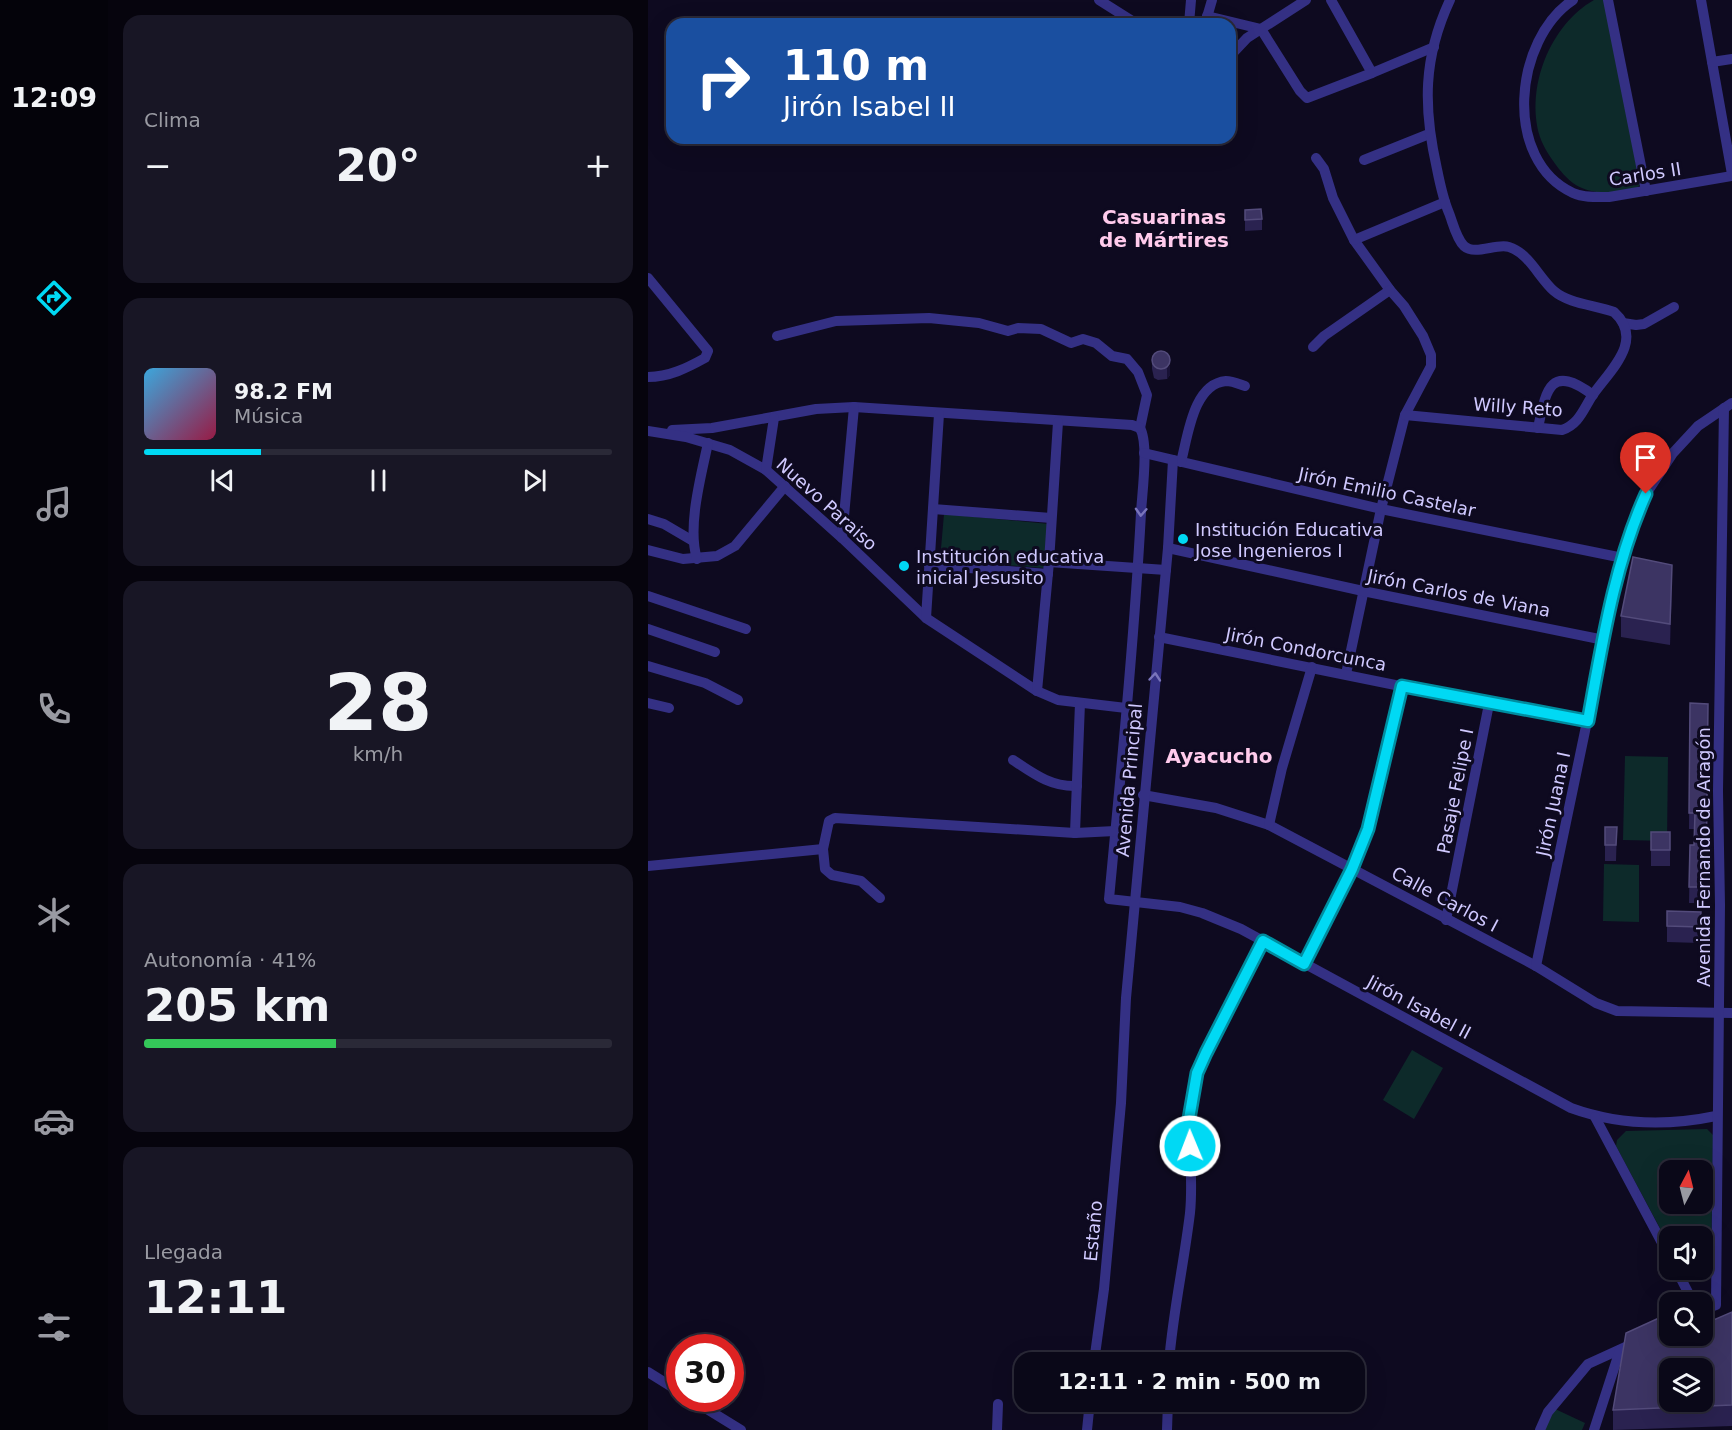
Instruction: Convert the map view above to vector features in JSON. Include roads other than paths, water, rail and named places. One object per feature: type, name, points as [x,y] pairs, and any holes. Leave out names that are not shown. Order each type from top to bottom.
[{"type":"street","points":[[1100,0],[1128,18]]},
{"type":"street","points":[[1190,18],[1191,0]]},
{"type":"street","points":[[1207,18],[1212,0]]},
{"type":"street","points":[[1236,50],[1247,38],[1306,0]]},
{"type":"street","points":[[1331,0],[1372,73]]},
{"type":"street","points":[[1450,0],[1434,47],[1428,77],[1427,107],[1429,134],[1444,202],[1465,246],[1471,249],[1508,247],[1528,261],[1554,291],[1565,298],[1614,312],[1623,322],[1644,324],[1674,307]]},
{"type":"street","name":"Carlos II","points":[[1573,0],[1552,20],[1532,53],[1526,77],[1524,100],[1533,151],[1546,171],[1573,193],[1592,197],[1609,197],[1732,175]]},
{"type":"street","points":[[1608,0],[1646,191]]},
{"type":"street","points":[[1701,0],[1732,175]]},
{"type":"street","points":[[1236,25],[1261,29],[1300,91],[1307,98],[1434,47]]},
{"type":"street","points":[[1712,62],[1732,58]]},
{"type":"street","points":[[1364,160],[1429,134]]},
{"type":"street","points":[[1316,158],[1324,169],[1333,198],[1354,240],[1404,306],[1423,336],[1431,355],[1431,366],[1405,415],[1381,509],[1346,674]]},
{"type":"street","points":[[1354,240],[1444,202]]},
{"type":"street","points":[[648,278],[708,351],[705,358],[683,370],[659,377],[648,377]]},
{"type":"street","points":[[1313,347],[1324,336],[1390,290]]},
{"type":"street","points":[[651,431],[712,428],[816,409],[854,407],[1140,428],[1147,395],[1138,372],[1127,359],[1112,356],[1096,344],[1083,339],[1071,342],[1041,329],[1018,328],[1008,331],[979,323],[929,318],[836,321],[777,336]]},
{"type":"street","name":"Willy Reto","points":[[1405,415],[1562,430],[1572,427],[1593,395],[1616,368],[1625,348],[1623,322]]},
{"type":"street","name":"Avenida Principal","points":[[1121,1103],[1126,998],[1143,795],[1177,461],[1195,408],[1210,386],[1228,381],[1245,386]]},
{"type":"street","points":[[1538,428],[1550,386],[1567,381],[1579,385],[1593,395]]},
{"type":"street","name":"Avenida Fernando de Aragón","points":[[1713,1306],[1716,1305],[1716,1116],[1719,1013],[1718,791],[1726,603],[1728,406]]},
{"type":"street","name":"Jirón Juana I","points":[[1536,966],[1604,639],[1635,518],[1656,476],[1686,438],[1698,426],[1728,406]]},
{"type":"street","points":[[842,538],[854,407]]},
{"type":"street","points":[[926,618],[939,414]]},
{"type":"street","points":[[766,470],[774,418]]},
{"type":"street","points":[[1037,691],[1049,562],[1058,422]]},
{"type":"street","name":"Avenida Principal","points":[[1109,899],[1138,568],[1144,453],[1143,434],[1140,428]]},
{"type":"street","name":"Nuevo Paraiso","points":[[651,431],[730,450],[766,470],[926,618],[1037,691],[1058,700],[1126,708]]},
{"type":"street","points":[[697,559],[693,541],[698,491],[708,443]]},
{"type":"street","name":"Jirón Emilio Castelar","points":[[1144,453],[1381,509],[1623,558]]},
{"type":"street","points":[[648,550],[682,559],[717,556],[735,546],[784,486]]},
{"type":"street","points":[[933,509],[1051,518]]},
{"type":"street","points":[[648,519],[664,524],[693,541]]},
{"type":"street","name":"Jirón Carlos de Viana","points":[[1168,548],[1363,591],[1604,639]]},
{"type":"street","points":[[1049,562],[1166,570]]},
{"type":"street","points":[[929,565],[1047,574]]},
{"type":"street","points":[[648,596],[746,629]]},
{"type":"street","points":[[648,629],[715,652]]},
{"type":"street","name":"Jirón Condorcunca","points":[[1159,637],[1489,704],[1588,721]]},
{"type":"street","points":[[648,666],[705,683],[738,700]]},
{"type":"street","points":[[1269,825],[1282,768],[1312,667]]},
{"type":"street","points":[[1304,964],[1352,869],[1368,829],[1402,686]]},
{"type":"street","points":[[648,703],[669,708]]},
{"type":"street","points":[[1075,833],[1080,703]]},
{"type":"street","name":"Pasaje Felipe I","points":[[1446,920],[1489,704]]},
{"type":"street","points":[[1013,760],[1044,781],[1064,787],[1077,786]]},
{"type":"street","name":"Calle Carlos I","points":[[1143,795],[1216,808],[1269,825],[1536,966],[1596,1003],[1617,1011],[1732,1013]]},
{"type":"street","points":[[880,898],[861,881],[832,875],[825,869],[823,849],[829,821],[835,818],[1075,833],[1115,831]]},
{"type":"street","points":[[648,866],[823,849]]},
{"type":"street","name":"Jirón Isabel II","points":[[1109,899],[1180,907],[1241,928],[1571,1108],[1594,1117],[1649,1123],[1698,1120],[1716,1116]]},
{"type":"street","points":[[1720,905],[1732,905]]},
{"type":"street","points":[[1171,1352],[1190,1212],[1192,1177],[1189,1119],[1191,1098],[1197,1073],[1206,1053],[1263,941]]},
{"type":"street","name":"Estaño","points":[[1095,1352],[1121,1103]]},
{"type":"street","points":[[1594,1117],[1659,1237]]},
{"type":"street","points":[[1540,1430],[1548,1412],[1588,1365],[1640,1341]]},
{"type":"street","points":[[1594,1430],[1620,1350]]},
{"type":"street","points":[[648,1372],[666,1383]]},
{"type":"street","points":[[997,1430],[998,1404]]},
{"type":"street","points":[[712,1412],[741,1430]]},
{"type":"street","points":[[1087,1430],[1089,1412]]},
{"type":"street","points":[[1167,1430],[1168,1412]]},
{"type":"place","name":"Institución Educativa Jose Ingenieros I","points":[[1183,539]]},
{"type":"place","name":"Institución educativa inicial Jesusito","points":[[904,566]]},
{"type":"district","name":"Casuarinas de Mártires","points":[[1164,228]]},
{"type":"district","name":"Ayacucho","points":[[1219,756]]}]
